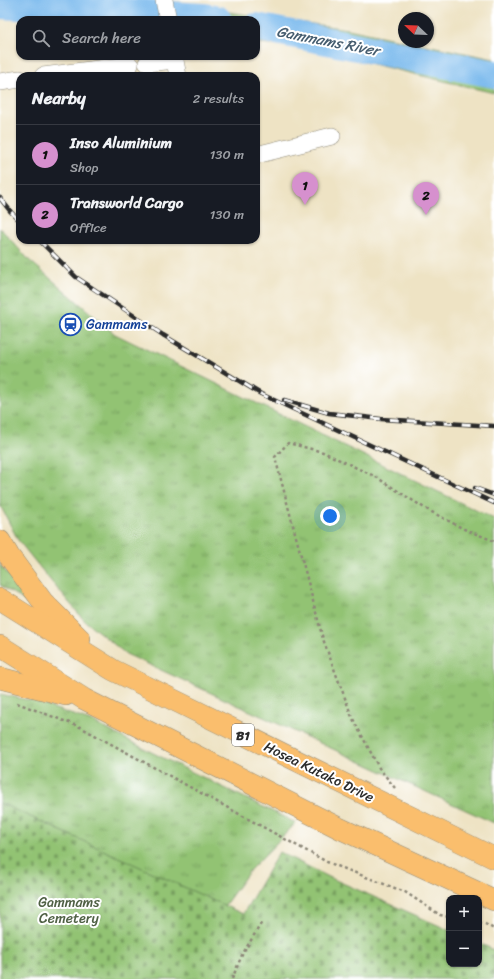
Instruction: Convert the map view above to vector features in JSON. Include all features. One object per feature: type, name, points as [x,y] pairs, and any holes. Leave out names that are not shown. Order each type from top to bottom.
[{"type":"main road","points":[[0,541],[9,556],[43,602],[113,670]]},
{"type":"main road","name":"Hosea Kutako Drive","points":[[0,599],[113,670],[494,858]]},
{"type":"main road","points":[[0,646],[84,699],[337,827],[494,900]]},
{"type":"main road","points":[[0,678],[84,699]]},
{"type":"lane","points":[[164,0],[167,16]]},
{"type":"lane","points":[[147,63],[176,64]]},
{"type":"lane","points":[[75,72],[130,65]]},
{"type":"lane","points":[[0,82],[16,80]]},
{"type":"lane","points":[[260,154],[332,136]]},
{"type":"path","points":[[396,790],[379,768],[352,717],[323,638],[275,457],[288,443],[323,452],[376,477],[426,510],[494,542]]},
{"type":"path","points":[[12,701],[80,727],[327,862],[405,892],[440,915],[446,916]]},
{"type":"path","points":[[232,979],[242,955],[262,922]]},
{"type":"path","points":[[482,924],[494,929]]},
{"type":"green space","points":[[186,6],[256,16],[188,16]]},
{"type":"green space","points":[[260,17],[348,29],[398,40],[398,48],[434,48],[434,47],[494,59],[494,93],[343,57],[315,47],[260,43]]},
{"type":"green space","points":[[0,228],[29,260],[115,334],[494,519],[494,823],[126,654],[84,620],[50,580],[18,540],[0,505]]},
{"type":"green space","points":[[0,564],[1,566],[39,610],[0,585]]},
{"type":"green space","points":[[0,694],[33,701],[93,722],[296,823],[250,870],[222,909],[0,810]]},
{"type":"green space","name":"Gammams Cemetery","points":[[0,803],[243,914],[279,852],[331,878],[446,929],[446,967],[482,967],[482,944],[494,950],[494,979],[0,979]]},
{"type":"waterway","name":"Gammams River","points":[[0,5],[187,16]]},
{"type":"waterway","name":"Gammams River","points":[[260,28],[494,74]]},
{"type":"railway","points":[[0,198],[16,217]]},
{"type":"railway","points":[[43,244],[76,277],[163,335],[261,394],[494,503]]},
{"type":"railway","points":[[284,400],[329,413],[381,419],[494,426]]},
{"type":"railway","points":[[475,488],[494,495]]},
{"type":"place","name":"Inso Aluminium","points":[[305,205]]},
{"type":"place","name":"Transworld Cargo","points":[[426,215]]},
{"type":"place","name":"Gammams","points":[[70,324]]}]
